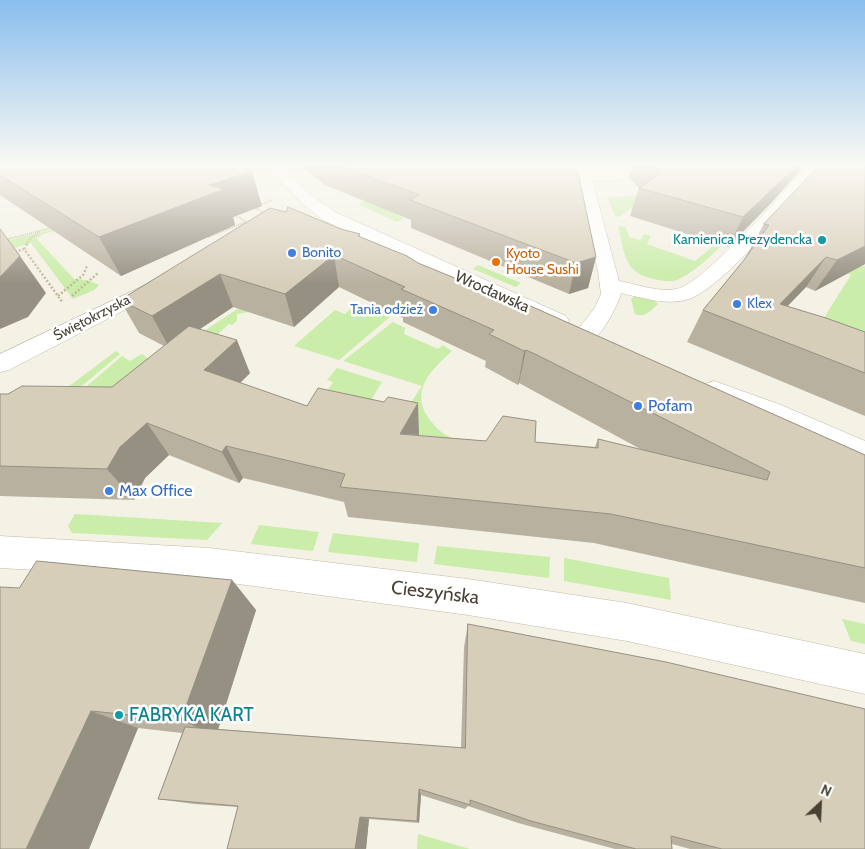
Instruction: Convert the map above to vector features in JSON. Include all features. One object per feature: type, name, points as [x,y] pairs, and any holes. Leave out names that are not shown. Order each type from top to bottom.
[{"type":"street","name":"Wrocławska","points":[[306,206],[312,213],[377,239],[595,337],[608,304],[611,285]]},
{"type":"street","points":[[592,206],[611,285],[669,294],[684,294],[697,288],[740,248],[779,206]]},
{"type":"street","name":"Świętokrzyska","points":[[0,364],[175,277]]},
{"type":"street","points":[[693,381],[772,412],[865,453]]},
{"type":"street","name":"Cieszyńska","points":[[0,552],[164,560],[267,570],[326,580],[468,597],[564,611],[655,628],[865,674]]},
{"type":"street","points":[[40,586],[60,554]]},
{"type":"path","points":[[256,208],[268,216]]},
{"type":"path","points":[[235,215],[249,224]]},
{"type":"path","points":[[208,237],[246,222]]},
{"type":"path","points":[[0,241],[56,227]]},
{"type":"path","points":[[9,254],[24,249],[30,239],[42,231]]},
{"type":"path","points":[[24,249],[67,307]]},
{"type":"path","points":[[58,296],[83,274],[86,266]]},
{"type":"path","points":[[64,303],[98,274]]},
{"type":"green space","points":[[362,206],[386,206],[392,212],[404,218],[397,222]]},
{"type":"green space","points":[[611,206],[636,206],[619,217],[615,216]]},
{"type":"green space","points":[[84,222],[41,235],[37,239],[74,279],[87,280],[99,285],[94,290],[73,299],[31,243],[7,250],[1,242]]},
{"type":"green space","points":[[733,225],[740,227],[709,258],[690,273],[673,281],[662,281],[646,277],[633,270],[625,256],[618,226],[626,227],[629,237],[640,240],[644,234],[651,236],[647,244],[695,261],[717,243]]},
{"type":"green space","points":[[845,260],[865,266],[865,361],[815,332],[851,275],[840,271]]},
{"type":"green space","points":[[478,265],[521,283],[516,287],[473,269]]},
{"type":"green space","points":[[635,296],[654,299],[658,304],[644,314],[635,314],[631,299]]},
{"type":"green space","points":[[265,298],[248,312],[237,314],[237,321],[232,325],[229,324],[126,412],[59,410],[122,356],[130,361],[142,354],[160,367],[204,331],[239,308]]},
{"type":"green space","points":[[355,305],[378,316],[382,312],[391,316],[339,360],[294,346],[335,310],[345,314]]},
{"type":"green space","points":[[393,322],[405,328],[404,334],[438,349],[443,345],[452,351],[430,373],[422,390],[421,399],[423,409],[437,428],[444,434],[468,444],[392,430],[422,386],[343,361]]},
{"type":"green space","points":[[116,351],[120,354],[52,411],[36,411]]},
{"type":"green space","points":[[337,368],[382,382],[357,423],[312,412],[333,382],[327,380]]},
{"type":"green space","points":[[75,514],[222,523],[207,540],[72,533],[68,526]]},
{"type":"green space","points":[[259,525],[319,532],[313,551],[251,544]]},
{"type":"green space","points":[[333,533],[419,543],[417,562],[328,552]]},
{"type":"green space","points":[[437,546],[550,557],[549,578],[434,564]]},
{"type":"green space","points":[[564,558],[669,578],[671,600],[564,581]]},
{"type":"green space","points":[[842,619],[865,624],[865,644],[851,641]]},
{"type":"green space","points":[[418,834],[470,849],[417,849]]},
{"type":"building","points":[[49,206],[181,206],[99,237]]},
{"type":"building","points":[[425,206],[585,206],[596,257],[576,263]]},
{"type":"building","points":[[702,206],[755,206],[743,217]]},
{"type":"building","points":[[781,206],[865,206],[865,246],[837,260],[826,257],[780,304],[865,332],[865,373],[703,310],[744,260],[769,225],[764,224]]},
{"type":"building","points":[[288,207],[341,229],[360,234],[358,236],[407,256],[418,263],[523,306],[526,304],[865,455],[865,568],[611,514],[340,487],[345,474],[226,446],[222,452],[147,423],[120,447],[107,469],[0,466],[0,394],[8,394],[22,386],[112,387],[189,326],[237,340],[204,370],[307,406],[318,388],[384,402],[388,397],[418,403],[400,434],[486,441],[503,416],[536,421],[535,442],[598,448],[598,439],[767,480],[770,472],[537,355],[526,350],[524,351],[489,334],[494,330],[401,289],[405,287],[334,255],[285,294],[220,274],[152,316],[120,300],[270,208],[286,212]]},
{"type":"building","points":[[0,229],[20,256],[0,277]]},
{"type":"building","name":"FABRYKA KART","points":[[37,561],[232,580],[181,720],[91,711],[26,849],[0,849],[0,587],[19,588]]},
{"type":"building","points":[[468,624],[666,662],[865,709],[865,849],[722,849],[671,836],[672,849],[636,849],[531,821],[470,800],[470,805],[419,789],[417,821],[360,817],[355,849],[227,849],[238,806],[158,799],[185,727],[465,748]]},
{"type":"place","name":"Kamienica Prezydencka","points":[[822,240]]},
{"type":"place","name":"Bonito","points":[[292,253]]},
{"type":"place","name":"Kyoto House Sushi","points":[[496,262]]},
{"type":"place","name":"Klex","points":[[737,304]]},
{"type":"place","name":"Tania odzież","points":[[433,310]]},
{"type":"place","name":"Pofam","points":[[638,406]]},
{"type":"place","name":"Max Office","points":[[109,491]]},
{"type":"place","name":"FABRYKA KART","points":[[119,715]]}]
